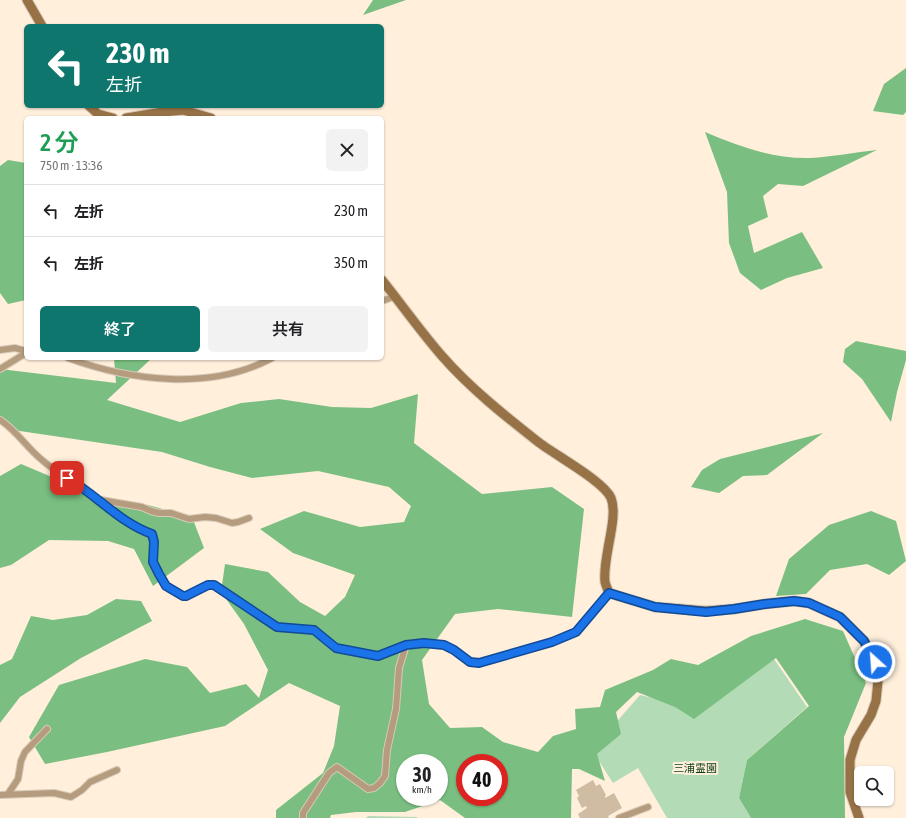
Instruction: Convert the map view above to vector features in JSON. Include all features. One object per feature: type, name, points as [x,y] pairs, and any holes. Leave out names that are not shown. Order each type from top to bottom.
[{"type":"street","points":[[27,0],[41,24]]},
{"type":"street","points":[[91,108],[98,114],[106,116]]},
{"type":"street","points":[[138,116],[183,110],[203,116]]},
{"type":"street","points":[[384,282],[442,356],[464,379],[505,416],[540,444],[603,486],[611,497],[614,511],[605,582],[609,593]]},
{"type":"street","points":[[384,300],[396,296]]},
{"type":"street","points":[[0,350],[16,348],[24,351]]},
{"type":"street","points":[[0,369],[24,353]]},
{"type":"street","points":[[75,360],[125,375],[154,378],[197,378],[227,375],[253,367],[268,360]]},
{"type":"street","points":[[0,420],[9,426],[42,460],[55,471],[79,485],[139,529],[152,534],[154,542],[153,562],[166,586],[183,596],[186,596],[208,585],[214,585],[277,627],[314,630],[336,648],[378,656],[406,645],[424,643],[444,645],[454,650],[470,662],[479,663],[552,642],[576,632],[609,593]]},
{"type":"street","points":[[99,500],[142,507],[155,512],[170,513],[189,519],[205,517],[238,522],[249,518]]},
{"type":"street","points":[[609,593],[655,607],[706,612],[794,601],[809,603],[840,617],[864,641],[875,662],[878,681],[876,701],[871,715],[856,740],[850,760],[850,792],[859,818]]},
{"type":"street","points":[[303,818],[303,813],[329,773],[337,767],[368,788],[374,788],[385,776],[387,750],[396,709],[399,668],[406,645]]},
{"type":"street","points":[[8,794],[18,779],[21,760],[25,752],[47,729]]},
{"type":"street","points":[[0,795],[54,793],[71,797],[82,790],[90,782],[117,770]]},
{"type":"street","points":[[619,818],[648,807]]},
{"type":"green space","points":[[373,0],[406,0],[363,15]]},
{"type":"green space","points":[[906,68],[906,112],[903,115],[873,111],[884,84]]},
{"type":"green space","points":[[705,132],[756,151],[796,158],[810,158],[877,150],[803,186],[778,184],[763,196],[768,217],[748,226],[754,253],[802,232],[823,268],[787,278],[761,290],[740,273],[729,243],[727,192]]},
{"type":"green space","points":[[8,160],[24,163],[24,300],[8,304],[0,293],[0,166]]},
{"type":"green space","points":[[856,341],[906,351],[906,360],[897,392],[891,422],[862,379],[843,362],[845,349]]},
{"type":"green space","points":[[114,360],[150,360],[107,400],[180,422],[241,403],[279,399],[332,407],[371,408],[418,394],[414,443],[482,494],[552,487],[584,509],[572,617],[498,609],[455,614],[422,660],[429,704],[450,728],[482,727],[503,742],[538,752],[553,736],[576,729],[575,709],[600,707],[605,690],[653,670],[671,659],[698,665],[751,636],[805,619],[843,631],[866,683],[844,737],[845,818],[751,818],[739,798],[747,760],[809,706],[776,658],[694,719],[675,707],[637,692],[616,712],[621,734],[597,754],[605,781],[579,769],[572,769],[571,818],[465,818],[448,806],[448,754],[396,754],[396,806],[422,806],[405,812],[356,812],[331,815],[330,818],[276,818],[276,810],[323,773],[334,746],[340,706],[289,683],[225,726],[45,764],[29,737],[59,685],[145,659],[187,667],[210,693],[246,684],[259,698],[268,670],[244,624],[221,592],[225,564],[268,572],[300,602],[325,616],[345,597],[355,575],[293,553],[260,529],[304,511],[360,527],[404,522],[411,506],[389,487],[318,471],[252,478],[162,452],[13,430],[0,424],[0,369],[116,383]]},
{"type":"green space","points":[[823,433],[767,475],[743,476],[719,493],[691,487],[702,470],[720,459]]},
{"type":"green space","points":[[21,464],[59,480],[96,502],[148,505],[192,517],[204,548],[153,586],[134,549],[108,541],[49,540],[11,565],[0,568],[0,476]]},
{"type":"green space","points":[[871,511],[896,521],[906,561],[889,575],[867,564],[830,570],[806,594],[776,596],[789,559],[829,525]]},
{"type":"green space","points":[[116,599],[141,601],[152,621],[81,658],[20,697],[0,723],[0,665],[12,659],[31,616],[53,620],[87,615]]},
{"type":"green space","name":"三浦霊園","points":[[774,659],[807,707],[747,760],[739,798],[751,818],[667,818],[638,768],[613,783],[592,750],[640,695],[669,702]]},
{"type":"green space","points":[[368,816],[417,817],[417,818],[366,818]]},
{"type":"building","points":[[593,780],[596,786],[600,784],[606,795],[605,798],[614,793],[622,808],[608,816],[609,818],[580,818],[578,814],[587,808],[586,806],[582,808],[577,798],[579,796],[576,790]]},
{"type":"route","points":[[67,478],[79,485],[126,521],[139,529],[152,534],[154,542],[153,562],[166,586],[183,596],[186,596],[208,585],[214,585],[277,627],[314,630],[336,648],[378,656],[406,645],[424,643],[444,645],[454,650],[470,662],[479,663],[552,642],[576,632],[609,593],[655,607],[706,612],[794,601],[809,603],[840,617],[864,641],[875,662]]}]
